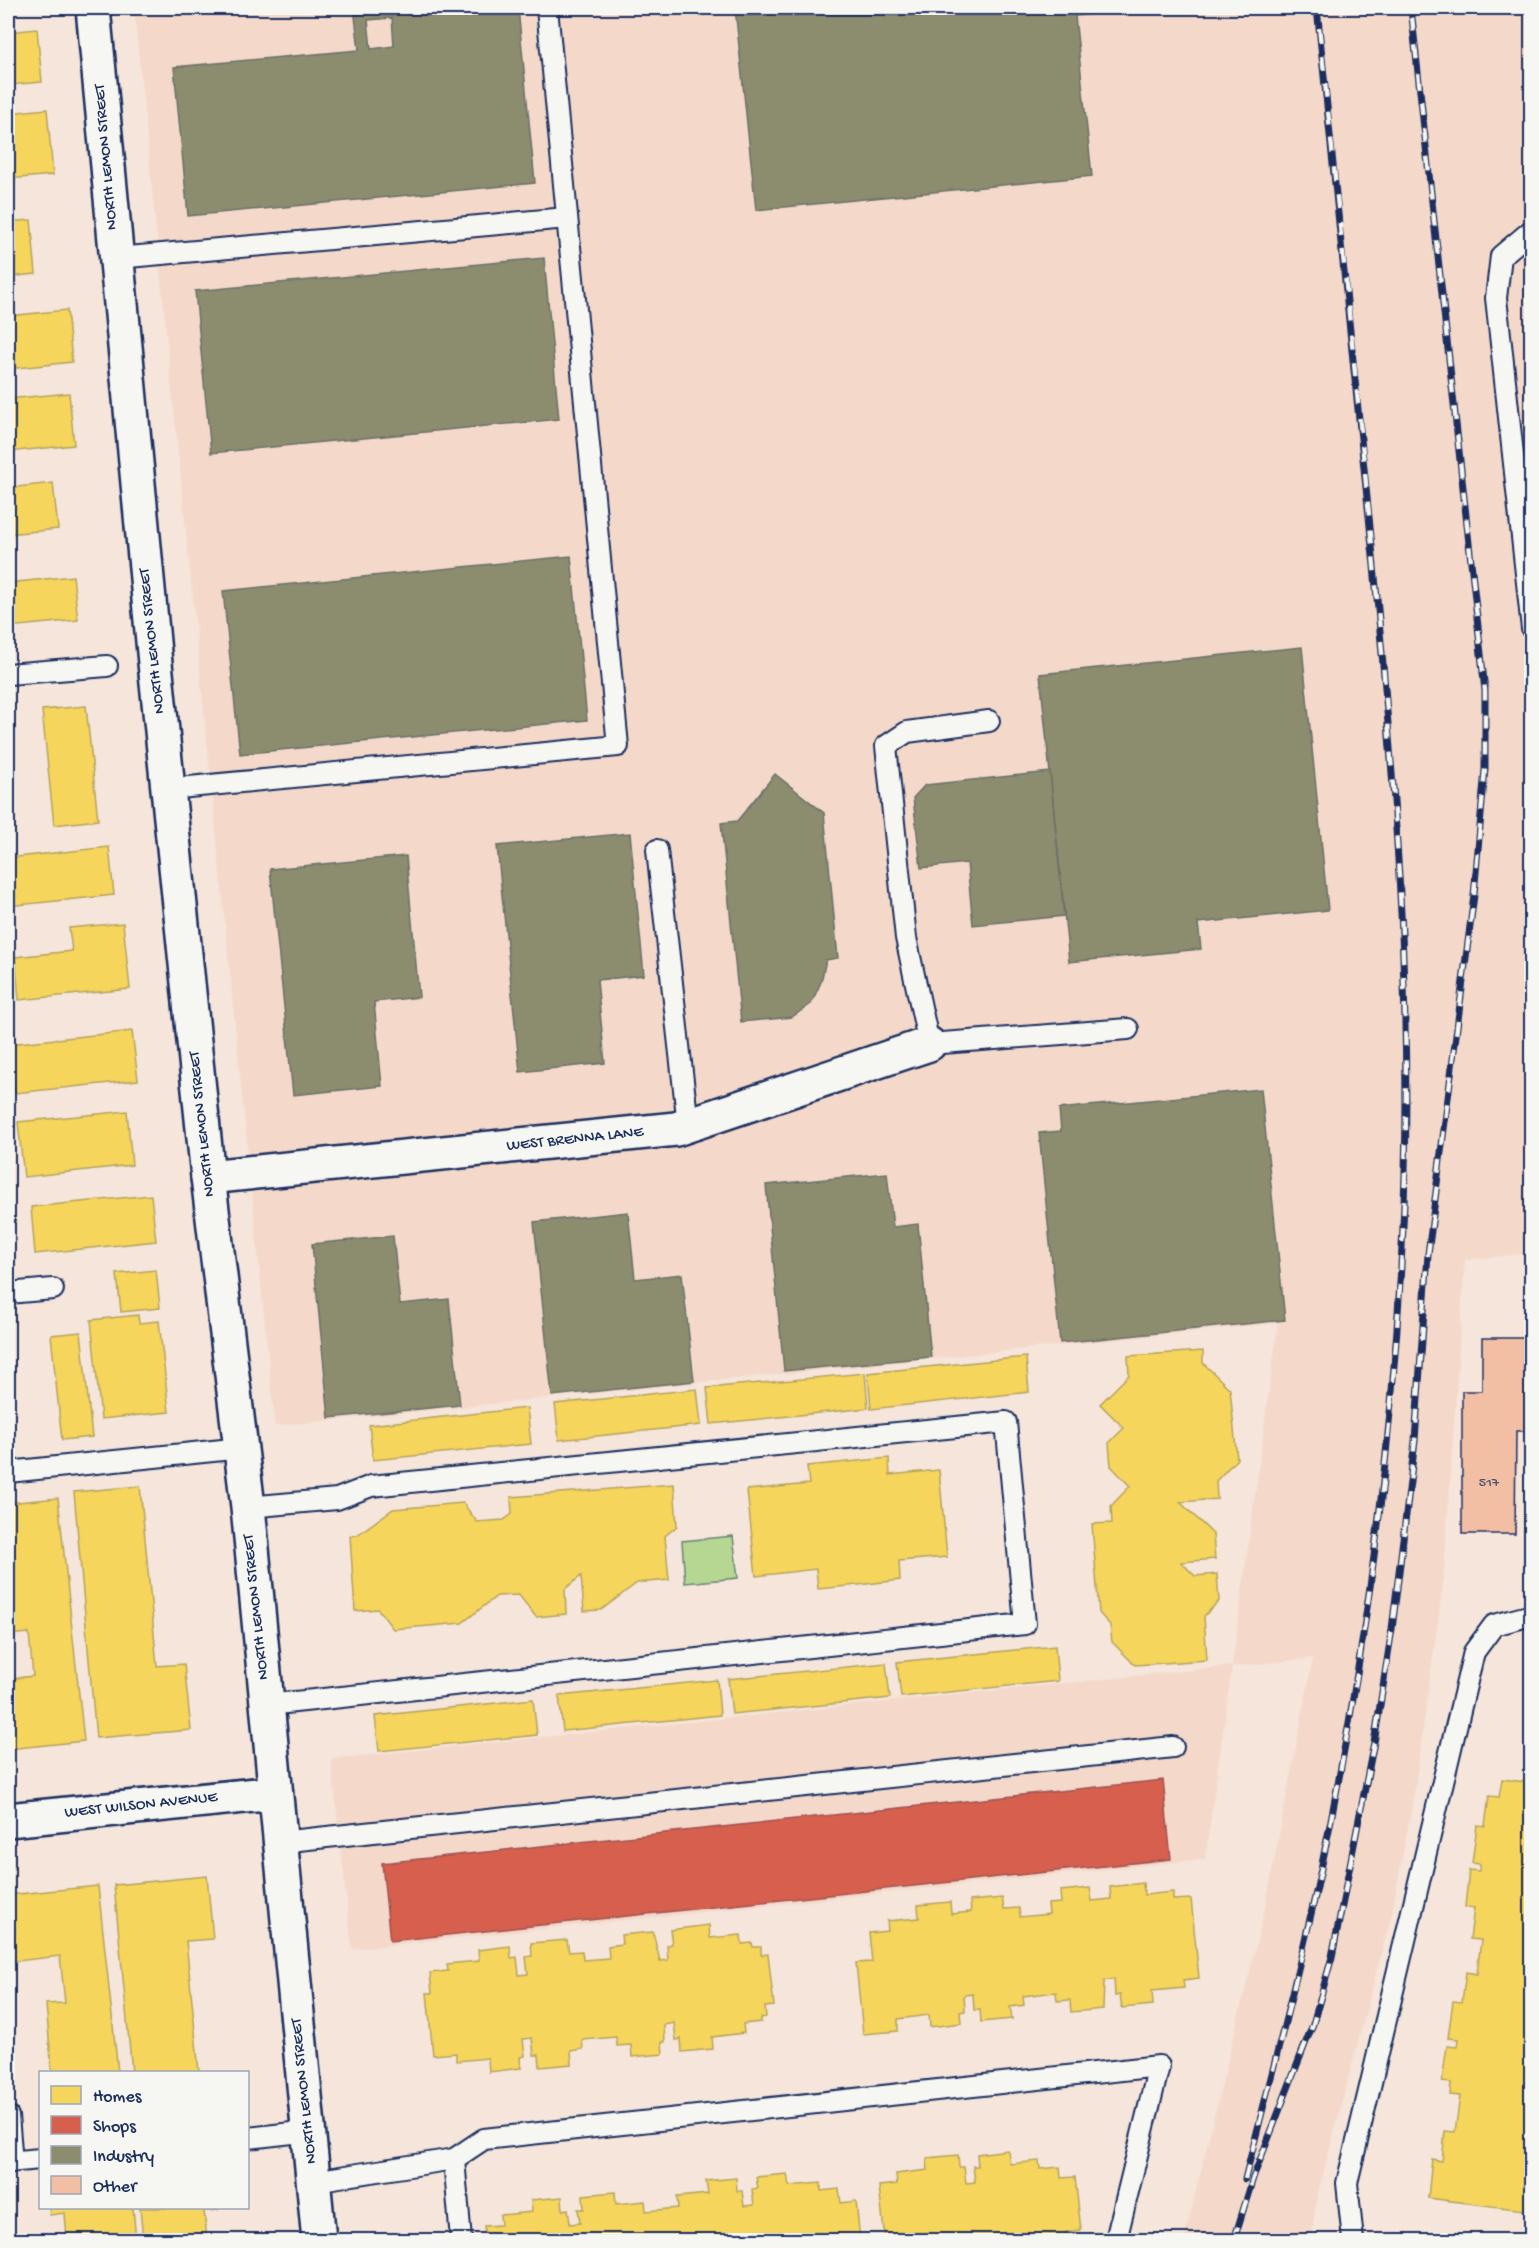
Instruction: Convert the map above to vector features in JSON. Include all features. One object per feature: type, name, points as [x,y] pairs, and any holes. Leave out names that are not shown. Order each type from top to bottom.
[{"type":"street","name":"NORTH LEMON STREET","points":[[93,8],[168,789],[208,1177],[242,1448],[319,2241]]},
{"type":"street","name":"WEST BRENNA LANE","points":[[208,1177],[676,1129],[928,1044]]},
{"type":"street","name":"WEST WILSON AVENUE","points":[[8,1820],[275,1793]]},
{"type":"lane","points":[[168,789],[618,746],[547,8]]},
{"type":"lane","points":[[117,258],[567,218]]},
{"type":"lane","points":[[1532,230],[1501,256],[1496,298],[1532,629]]},
{"type":"lane","points":[[8,674],[106,666]]},
{"type":"lane","points":[[989,721],[907,732],[886,746],[906,938],[928,1044],[1128,1029]]},
{"type":"lane","points":[[657,850],[688,1125]]},
{"type":"lane","points":[[8,1293],[53,1289]]},
{"type":"lane","points":[[248,1508],[337,1499],[371,1486],[1006,1422],[1025,1624],[267,1705]]},
{"type":"lane","points":[[8,1472],[242,1448]]},
{"type":"lane","points":[[1353,2241],[1347,2183],[1474,1652],[1494,1625],[1532,1615]]},
{"type":"lane","points":[[280,1842],[1173,1748]]},
{"type":"lane","points":[[314,2181],[454,2159],[484,2139],[1158,2066],[1116,2241]]},
{"type":"lane","points":[[8,2116],[10,2162],[39,2159]]},
{"type":"lane","points":[[249,2138],[310,2131]]},
{"type":"lane","points":[[454,2159],[461,2241]]},
{"type":"shaded area","points":[[134,8],[1531,8],[1531,1253],[1465,1260],[1443,1584],[1414,1795],[1392,1913],[1316,2201],[1311,2240],[1184,2240],[1265,1908],[1313,1658],[1232,1667],[1205,1859],[352,1949],[331,1759],[1232,1666],[1278,1323],[275,1426]]},
{"type":"green space","points":[[733,1536],[738,1578],[685,1583],[682,1541]]},
{"type":"building: Homes","points":[[37,29],[42,82],[8,85],[8,32]]},
{"type":"building: Homes","points":[[47,109],[53,175],[8,179],[8,113]]},
{"type":"building: Homes","points":[[31,220],[36,274],[8,277],[8,222]]},
{"type":"building: Homes","points":[[67,310],[72,362],[8,369],[8,316]]},
{"type":"building: Homes","points":[[69,393],[74,445],[8,452],[8,399]]},
{"type":"building: Homes","points":[[53,483],[58,529],[8,534],[8,488]]},
{"type":"building: Homes","points":[[73,576],[78,620],[8,627],[8,583]]},
{"type":"building: Homes","points":[[86,706],[98,820],[54,825],[42,710]]},
{"type":"building: Homes","points":[[109,847],[114,895],[8,906],[8,858]]},
{"type":"building: Homes","points":[[123,923],[130,989],[19,1000],[15,957],[72,951],[69,928]]},
{"type":"building: Homes","points":[[132,1031],[138,1080],[15,1093],[9,1044]]},
{"type":"building: Homes","points":[[127,1111],[132,1165],[24,1177],[18,1122]]},
{"type":"building: Homes","points":[[151,1195],[156,1241],[35,1254],[31,1207]]},
{"type":"building: Homes","points":[[156,1270],[160,1308],[121,1312],[117,1274]]},
{"type":"building: Homes","points":[[138,1315],[139,1323],[159,1321],[169,1412],[101,1419],[91,1320]]},
{"type":"building: Homes","points":[[81,1332],[92,1437],[62,1440],[51,1335]]},
{"type":"building: Homes","points":[[1203,1351],[1203,1363],[1230,1389],[1237,1459],[1216,1481],[1217,1499],[1180,1502],[1213,1534],[1215,1559],[1181,1562],[1195,1576],[1217,1574],[1219,1601],[1204,1616],[1207,1660],[1135,1665],[1112,1642],[1110,1625],[1099,1613],[1092,1524],[1112,1523],[1111,1506],[1130,1486],[1111,1466],[1109,1443],[1124,1428],[1100,1404],[1129,1375],[1128,1356]]},
{"type":"building: Homes","points":[[1026,1357],[1029,1392],[871,1409],[868,1373]]},
{"type":"building: Homes","points":[[865,1373],[868,1408],[711,1424],[707,1388]]},
{"type":"building: Homes","points":[[697,1389],[701,1425],[559,1440],[555,1404]]},
{"type":"building: Homes","points":[[527,1408],[531,1444],[373,1460],[369,1425]]},
{"type":"building: Homes","points":[[889,1458],[890,1475],[939,1470],[947,1557],[899,1561],[900,1580],[818,1589],[816,1569],[756,1576],[747,1490],[809,1484],[807,1466]]},
{"type":"building: Homes","points":[[674,1484],[677,1526],[665,1536],[669,1580],[637,1583],[601,1610],[584,1611],[581,1576],[565,1589],[566,1614],[536,1617],[519,1595],[497,1596],[462,1623],[393,1629],[378,1609],[355,1611],[350,1536],[357,1535],[393,1509],[463,1503],[477,1522],[504,1520],[512,1514],[511,1497]]},
{"type":"building: Homes","points":[[140,1486],[157,1666],[184,1664],[191,1730],[96,1738],[74,1492]]},
{"type":"building: Homes","points":[[58,1498],[84,1741],[8,1749],[8,1679],[33,1676],[29,1633],[8,1635],[8,1503]]},
{"type":"building: Homes","points":[[1055,1646],[1058,1681],[901,1697],[897,1662]]},
{"type":"building: Homes","points":[[886,1663],[890,1698],[732,1714],[728,1679]]},
{"type":"building: Homes","points":[[717,1680],[720,1715],[563,1731],[559,1696]]},
{"type":"building: Homes","points":[[533,1699],[537,1735],[379,1751],[375,1716]]},
{"type":"building: Homes","points":[[1502,1779],[1532,1783],[1532,2211],[1428,2198],[1432,2159],[1442,2161],[1445,2131],[1455,2132],[1460,2096],[1450,2095],[1451,2083],[1442,2082],[1447,2046],[1457,2047],[1458,2039],[1448,2038],[1453,2001],[1462,2002],[1466,1972],[1477,1974],[1481,1940],[1470,1939],[1474,1908],[1465,1907],[1469,1870],[1479,1871],[1480,1864],[1472,1863],[1477,1825],[1485,1826],[1489,1796],[1499,1797]]},
{"type":"building: Homes","points":[[207,1876],[213,1939],[186,1941],[199,2071],[132,2071],[114,1885]]},
{"type":"building: Homes","points":[[1143,1883],[1144,1895],[1173,1892],[1173,1900],[1191,1899],[1199,1978],[1183,1980],[1184,1988],[1152,1991],[1153,2005],[1122,2008],[1120,1995],[1115,1996],[1114,1979],[1104,1981],[1103,2009],[1071,2012],[1070,2000],[1057,2001],[1056,1992],[1023,1996],[1024,2005],[1010,2007],[1012,2019],[981,2022],[980,2010],[974,2010],[973,1994],[964,1995],[965,2011],[960,2012],[961,2023],[930,2027],[929,2015],[898,2019],[898,2031],[863,2034],[856,1963],[872,1962],[869,1933],[888,1931],[887,1921],[919,1918],[918,1905],[950,1902],[951,1914],[971,1912],[970,1901],[1002,1898],[1004,1909],[1019,1908],[1020,1917],[1049,1914],[1048,1904],[1061,1903],[1060,1891],[1090,1888],[1092,1901],[1111,1899],[1110,1887]]},
{"type":"building: Homes","points":[[98,1886],[118,2071],[52,2071],[46,2004],[65,2003],[60,1956],[8,1962],[8,1895]]},
{"type":"building: Homes","points":[[709,1925],[710,1938],[741,1935],[742,1944],[752,1943],[753,1947],[761,1947],[761,1955],[768,1954],[774,2006],[765,2007],[766,2017],[761,2018],[761,2022],[743,2024],[744,2033],[712,2037],[713,2049],[682,2052],[681,2039],[676,2040],[674,2023],[664,2025],[663,2054],[632,2057],[631,2045],[617,2046],[616,2037],[582,2040],[583,2049],[571,2051],[572,2064],[540,2067],[539,2055],[534,2055],[532,2038],[523,2039],[525,2056],[520,2057],[521,2068],[489,2072],[488,2058],[456,2061],[456,2053],[433,2055],[427,1993],[432,1993],[430,1973],[448,1971],[447,1964],[479,1961],[478,1950],[510,1946],[511,1958],[517,1957],[519,1975],[528,1974],[526,1957],[532,1956],[531,1943],[567,1940],[569,1952],[582,1951],[583,1960],[609,1958],[608,1946],[622,1944],[621,1935],[653,1932],[660,1961],[668,1960],[667,1945],[672,1944],[670,1930]]},
{"type":"building: Homes","points":[[1008,2150],[1010,2164],[1039,2161],[1040,2169],[1060,2167],[1061,2178],[1075,2177],[1081,2230],[1066,2232],[1067,2240],[885,2240],[879,2186],[897,2184],[896,2174],[928,2170],[927,2158],[958,2155],[959,2167],[964,2167],[966,2183],[975,2182],[973,2166],[978,2166],[977,2154]]},
{"type":"building: Homes","points":[[787,2174],[789,2186],[821,2183],[821,2191],[839,2189],[841,2203],[856,2201],[860,2240],[485,2240],[484,2226],[501,2225],[500,2215],[532,2212],[531,2200],[562,2197],[563,2210],[568,2209],[570,2224],[580,2223],[578,2209],[584,2209],[583,2195],[615,2192],[616,2204],[645,2201],[646,2211],[678,2208],[677,2197],[708,2194],[706,2181],[736,2178],[737,2191],[742,2191],[744,2206],[754,2205],[752,2189],[758,2188],[756,2177]]},
{"type":"building: Homes","points":[[49,2209],[133,2209],[136,2240],[67,2240],[65,2213],[50,2215]]},
{"type":"building: Homes","points":[[140,2209],[218,2210],[204,2211],[207,2240],[143,2240]]},
{"type":"building: Shops","points":[[1163,1780],[1171,1859],[390,1941],[382,1863]]},
{"type":"building: Industry","points":[[354,8],[518,8],[535,183],[188,216],[174,67],[359,50]],"holes":[[[392,18],[394,46],[371,49],[368,20]]]},
{"type":"building: Industry","points":[[735,8],[1113,8],[1114,12],[1075,16],[1092,176],[756,210]]},
{"type":"building: Industry","points":[[544,258],[559,419],[211,453],[195,291]]},
{"type":"building: Industry","points":[[571,556],[587,720],[240,754],[223,591]]},
{"type":"building: Industry","points":[[1302,647],[1328,910],[1198,923],[1201,949],[1069,962],[1040,674]]},
{"type":"building: Industry","points":[[1050,772],[1064,916],[973,925],[967,863],[921,868],[913,798],[925,785]]},
{"type":"building: Industry","points":[[775,774],[824,813],[838,958],[826,960],[821,982],[811,1004],[792,1017],[741,1022],[721,823],[737,821]]},
{"type":"building: Industry","points":[[630,833],[644,975],[597,980],[605,1063],[520,1072],[497,846]]},
{"type":"building: Industry","points":[[406,856],[419,997],[374,1002],[382,1086],[293,1095],[270,869]]},
{"type":"building: Industry","points":[[1261,1089],[1285,1320],[1060,1343],[1039,1133],[1061,1131],[1059,1109]]},
{"type":"building: Industry","points":[[887,1173],[893,1227],[918,1224],[931,1357],[784,1371],[766,1185]]},
{"type":"building: Industry","points":[[628,1212],[635,1279],[682,1274],[694,1381],[552,1396],[534,1222]]},
{"type":"building: Industry","points":[[393,1236],[400,1304],[449,1299],[460,1405],[329,1418],[312,1244]]},
{"type":"building: Other","points":[[1482,1338],[1532,1338],[1532,1431],[1516,1431],[1515,1534],[1462,1534],[1462,1391],[1482,1391]]},
{"type":"railway","points":[[1245,2179],[1321,1869],[1352,1704],[1386,1455],[1394,1372],[1404,1204],[1406,1044],[1400,885],[1374,566],[1317,8]]},
{"type":"railway","points":[[1234,2240],[1253,2178],[1313,2024],[1332,1957],[1375,1737],[1392,1629],[1415,1441],[1428,1254],[1474,895],[1485,769],[1485,691],[1411,8]]}]
